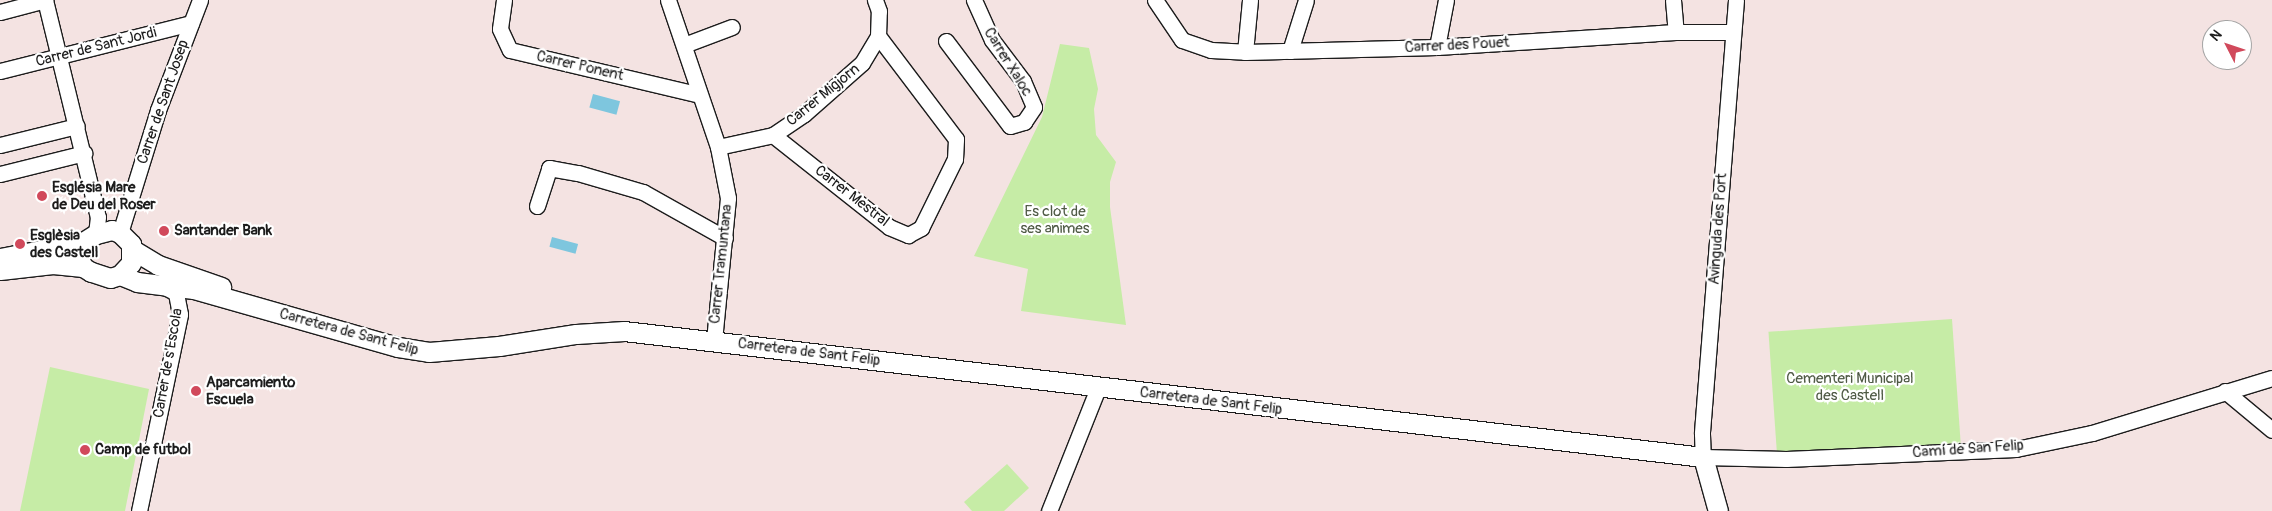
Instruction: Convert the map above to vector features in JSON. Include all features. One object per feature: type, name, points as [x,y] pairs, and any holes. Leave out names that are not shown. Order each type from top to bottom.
[{"type":"main road","points":[[0,258],[89,238],[112,230],[120,233],[133,250],[158,265],[201,278],[289,316]]},
{"type":"main road","points":[[83,267],[79,254],[89,238]]},
{"type":"main road","points":[[0,270],[68,263],[83,267],[105,277],[120,275],[131,263],[133,250]]},
{"type":"main road","name":"Carretera de Sant Felip","points":[[120,275],[137,282],[194,289],[233,303],[289,316],[398,348],[428,352],[499,346],[576,334],[624,331],[714,340],[1098,388],[1703,457]]},
{"type":"main road","points":[[1703,457],[1718,511]]},
{"type":"street","points":[[0,12],[45,0],[78,126],[98,217],[89,238]]},
{"type":"street","name":"Carrer de Sant Josep","points":[[120,233],[158,110],[200,0]]},
{"type":"street","name":"Carrer Ponent","points":[[504,0],[500,29],[510,50],[700,95]]},
{"type":"street","name":"Carrer Tramuntana","points":[[668,0],[718,147],[728,198],[726,238],[714,340]]},
{"type":"street","name":"Carrer Migjorn","points":[[718,147],[773,135],[804,114],[862,63],[878,36],[879,11],[875,0]]},
{"type":"street","name":"Carrer Xaloc","points":[[946,41],[1010,126],[1024,122],[1034,107],[1024,81],[992,40],[974,0]]},
{"type":"street","name":"Carrer des Pouet","points":[[1155,0],[1182,40],[1211,50],[1245,52],[1437,48],[1676,32],[1733,32]]},
{"type":"street","points":[[1245,52],[1250,0]]},
{"type":"street","points":[[1290,51],[1306,0]]},
{"type":"street","points":[[1437,48],[1446,0]]},
{"type":"street","points":[[1673,0],[1676,32]]},
{"type":"street","name":"Avinguda des Port","points":[[1703,457],[1702,434],[1736,0]]},
{"type":"street","name":"Carrer de Sant Jordi","points":[[0,71],[191,23]]},
{"type":"street","points":[[684,45],[732,27]]},
{"type":"street","name":"Carrer Mestral","points":[[773,135],[889,227],[908,235],[921,228],[955,159],[956,139],[878,36]]},
{"type":"street","points":[[0,145],[78,126]]},
{"type":"street","points":[[0,174],[84,153]]},
{"type":"street","points":[[537,206],[550,168],[578,172],[643,192],[726,238]]},
{"type":"street","name":"Carrer de s'Escola","points":[[139,511],[180,314],[176,293],[159,285]]},
{"type":"street","name":"Camí de San Felip","points":[[1703,457],[1786,459],[2016,449],[2092,433],[2272,378]]},
{"type":"street","points":[[1049,511],[1098,388]]},
{"type":"street","points":[[2225,391],[2272,430]]},
{"type":"green space","name":"Es clot de ses animes","points":[[1060,44],[1089,48],[1098,89],[1094,109],[1096,135],[1116,162],[1110,182],[1110,207],[1126,325],[1021,311],[1028,269],[974,256],[1042,117]]},
{"type":"green space","name":"Cementeri Municipal des Castell","points":[[1952,319],[1961,443],[1777,456],[1768,332]]},
{"type":"green space","name":"Camp de futbol","points":[[50,367],[149,389],[125,511],[20,511]]},
{"type":"green space","points":[[1007,464],[1029,488],[1004,511],[972,511],[964,502]]},
{"type":"water","points":[[593,94],[620,101],[616,115],[589,108]]},
{"type":"water","points":[[552,237],[578,244],[575,254],[549,247]]},
{"type":"place","name":"Església Mare de Deu del Roser","points":[[42,196]]},
{"type":"place","name":"Santander Bank","points":[[164,231]]},
{"type":"place","name":"Esglèsia des Castell","points":[[20,244]]},
{"type":"place","name":"Aparcamiento Escuela","points":[[196,391]]},
{"type":"place","name":"Camp de futbol","points":[[85,450]]}]
